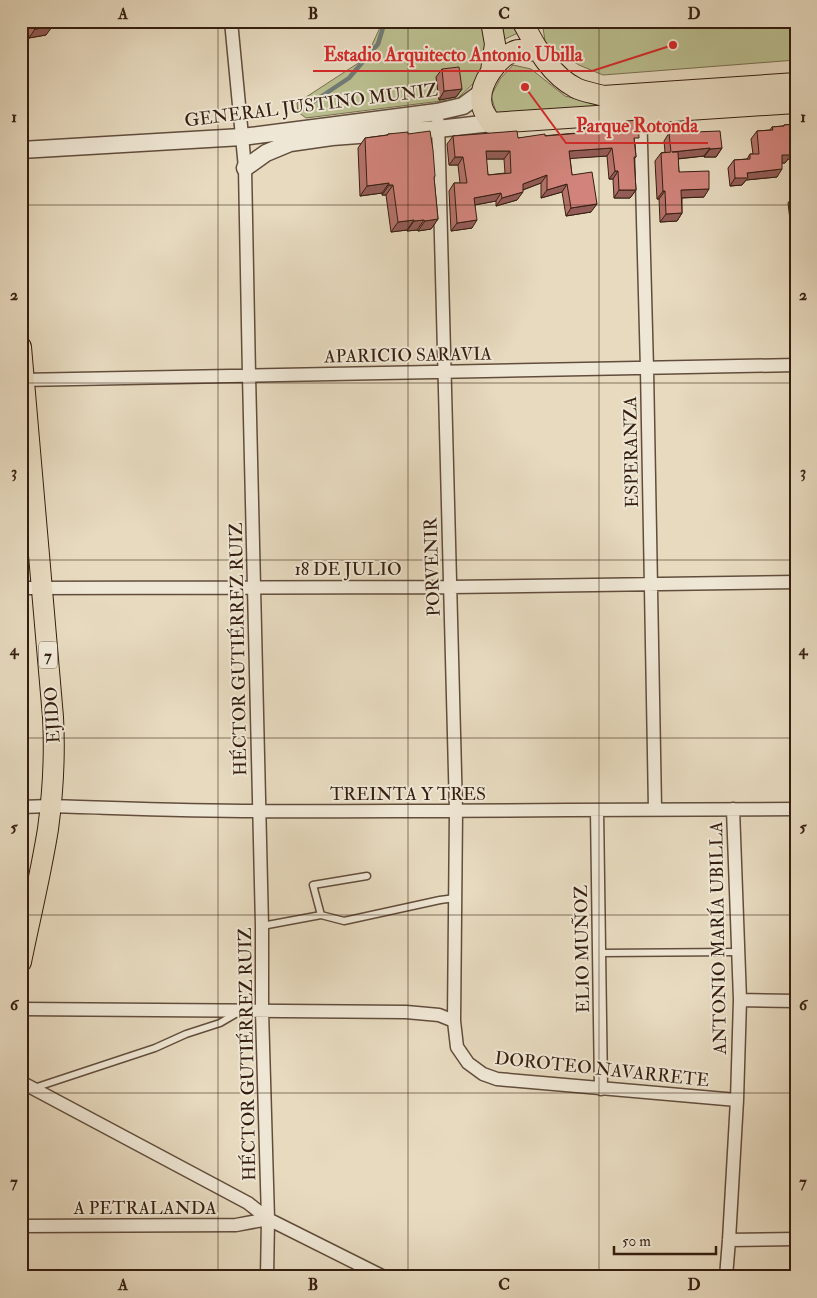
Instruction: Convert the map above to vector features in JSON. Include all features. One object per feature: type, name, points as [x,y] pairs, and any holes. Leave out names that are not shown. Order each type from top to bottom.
[{"type":"main road","points":[[491,21],[495,44],[491,71],[482,92],[482,107],[491,123],[796,83]]},
{"type":"main road","points":[[522,21],[538,51],[554,73],[576,88],[640,104],[796,103]]},
{"type":"main road","points":[[491,71],[502,58],[519,50],[538,51]]},
{"type":"main road","name":"EJIDO","points":[[21,347],[31,588]]},
{"type":"main road","name":"EJIDO","points":[[21,498],[31,588],[43,740],[36,807],[21,896]]},
{"type":"main road","name":"EJIDO","points":[[21,962],[48,829],[36,807]]},
{"type":"street","name":"HÉCTOR GUTIÉRREZ RUIZ","points":[[231,21],[245,168],[260,811],[262,1011],[268,1219],[267,1277]]},
{"type":"street","name":"GENERAL JUSTINO MUNIZ","points":[[21,150],[242,137],[437,112],[463,106],[482,92]]},
{"type":"street","name":"ESPERANZA","points":[[640,104],[655,808]]},
{"type":"street","name":"PORVENIR","points":[[437,112],[456,811],[454,1021]]},
{"type":"street","name":"GENERAL JUSTINO MUNIZ","points":[[245,168],[266,153],[290,143],[438,130],[491,123]]},
{"type":"street","name":"APARICIO SARAVIA","points":[[23,380],[796,365]]},
{"type":"street","name":"18 DE JULIO","points":[[31,588],[796,582]]},
{"type":"street","name":"TREINTA Y TRES","points":[[36,807],[260,811],[597,810],[655,808],[796,809]]},
{"type":"street","name":"ANTONIO MARÍA UBILLA","points":[[726,1277],[737,1100],[740,1000],[732,809]]},
{"type":"street","name":"ELIO MUÑOZ","points":[[597,810],[602,1089]]},
{"type":"street","points":[[740,1000],[796,1002]]},
{"type":"street","points":[[21,1009],[406,1012],[439,1015],[454,1021]]},
{"type":"street","name":"DOROTEO NAVARRETE","points":[[454,1021],[457,1047],[468,1063],[483,1074],[497,1078],[737,1100]]},
{"type":"street","points":[[21,1082],[248,1203],[268,1219],[384,1277]]},
{"type":"street","name":"A PETRALANDA","points":[[21,1226],[236,1225],[268,1219]]},
{"type":"street","points":[[729,1240],[796,1239]]},
{"type":"lane","points":[[321,915],[313,885],[367,876]]},
{"type":"lane","points":[[262,926],[321,915],[344,921],[455,898]]},
{"type":"lane","points":[[600,953],[738,952]]},
{"type":"lane","points":[[33,1089],[155,1048],[186,1034],[220,1023],[242,1010]]},
{"type":"green space","points":[[383,21],[482,21],[486,38],[480,77],[457,99],[306,118],[298,112],[297,103],[366,58]]},
{"type":"green space","points":[[496,21],[514,21],[520,32],[505,39]]},
{"type":"green space","points":[[542,21],[796,21],[796,60],[603,75],[579,65],[554,50],[545,41]]},
{"type":"green space","points":[[513,65],[531,69],[565,96],[615,109],[497,115],[491,96],[500,79]]},
{"type":"building","points":[[34,21],[52,21],[52,27],[35,29]]},
{"type":"building","points":[[459,67],[462,89],[444,91],[442,69]]},
{"type":"building","points":[[638,120],[639,138],[634,138],[636,190],[619,190],[618,171],[615,171],[612,148],[569,151],[572,175],[592,172],[597,204],[571,208],[567,184],[547,190],[547,175],[523,184],[523,192],[502,198],[501,193],[474,198],[477,220],[457,223],[454,183],[467,183],[463,157],[455,157],[453,136],[517,131],[518,138],[545,134],[545,136],[581,133],[580,129],[626,125],[626,121]],"holes":[[[486,151],[510,151],[511,173],[488,175]]]},
{"type":"building","points":[[796,124],[796,151],[791,151],[791,155],[782,155],[782,169],[747,173],[748,178],[735,178],[734,160],[750,159],[750,154],[759,154],[757,131],[773,130],[772,127]]},
{"type":"building","points":[[430,131],[438,219],[398,222],[393,185],[389,185],[389,183],[367,186],[365,138],[388,134]]},
{"type":"building","points":[[720,131],[722,148],[672,152],[678,152],[679,172],[709,171],[709,189],[681,190],[682,213],[666,214],[661,153],[671,152],[669,133]]},
{"type":"building","points":[[794,194],[796,194],[796,212],[795,212]]},
{"type":"waterway","points":[[298,112],[349,78],[378,44],[385,21]]},
{"type":"place","name":"Estadio Arquitecto Antonio Ubilla","points":[[673,45]]},
{"type":"place","name":"Parque Rotonda","points":[[525,87]]}]
